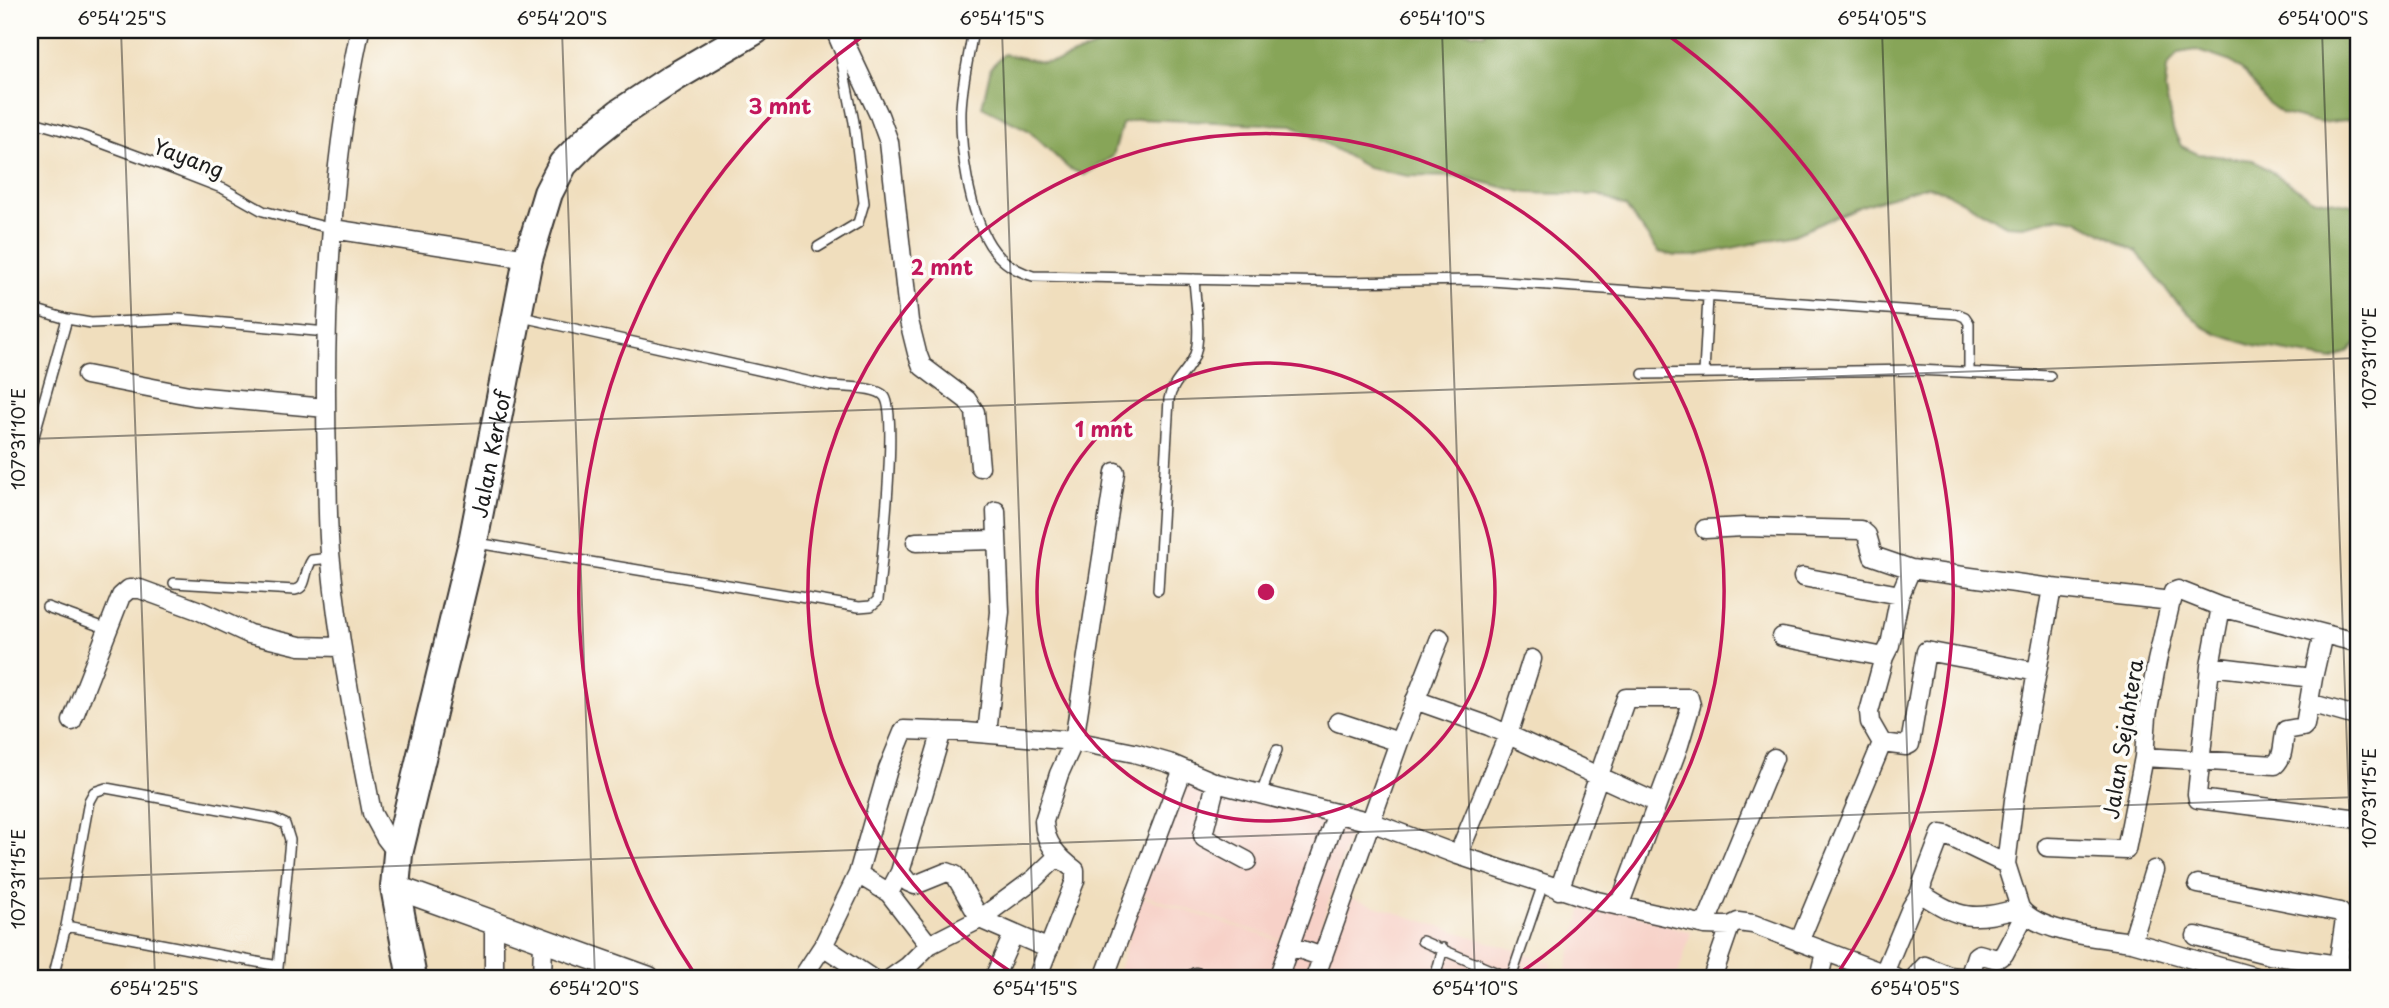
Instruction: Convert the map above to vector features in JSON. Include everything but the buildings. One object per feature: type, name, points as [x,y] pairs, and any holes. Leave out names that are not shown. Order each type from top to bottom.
[{"type":"main road","name":"Jalan Kerkof","points":[[412,978],[395,887],[398,853],[473,542],[528,259],[548,193],[563,164],[590,137],[620,113],[755,30]]},
{"type":"street","points":[[360,30],[345,116],[333,229],[327,332],[330,558],[340,647],[372,813],[385,837],[398,853]]},
{"type":"street","points":[[839,30],[889,142],[909,321],[917,353],[922,366],[967,400],[975,412],[980,467]]},
{"type":"street","points":[[333,229],[528,259]]},
{"type":"street","points":[[86,375],[194,396],[326,408]]},
{"type":"street","points":[[1037,978],[1075,881],[1075,870],[1058,857],[1044,829],[1044,821],[1059,774],[1074,741],[1115,472]]},
{"type":"street","points":[[987,734],[1000,612],[996,512]]},
{"type":"street","points":[[1705,529],[1744,527],[1861,530],[1867,535],[1872,556],[1911,569],[2172,601],[2173,592],[2178,590],[2221,607],[2359,643]]},
{"type":"street","points":[[916,541],[996,540]]},
{"type":"street","points":[[1882,743],[1869,717],[1884,657],[1890,645],[1899,595],[1911,569]]},
{"type":"street","points":[[1802,577],[1899,595]]},
{"type":"street","points":[[72,721],[121,596],[133,587],[201,611],[249,634],[300,646],[340,647]]},
{"type":"street","points":[[2052,588],[2014,800],[2006,864],[2023,911],[2046,926],[2099,938],[2132,942],[2259,978]]},
{"type":"street","name":"Jalan Sejahtera","points":[[2048,847],[2126,849],[2144,757],[2147,716],[2157,661],[2172,601]]},
{"type":"street","points":[[2221,607],[2210,666],[2198,799],[2359,818]]},
{"type":"street","points":[[2144,757],[2275,765],[2283,751],[2285,732],[2303,727],[2323,634]]},
{"type":"street","points":[[1783,637],[1884,657]]},
{"type":"street","points":[[1315,978],[1399,742],[1440,638]]},
{"type":"street","points":[[1882,743],[1910,744],[1926,651],[2037,672]]},
{"type":"street","points":[[1458,855],[1508,735],[1532,659]]},
{"type":"street","points":[[2210,666],[2313,678]]},
{"type":"street","points":[[1551,887],[1599,777],[1626,698],[1689,698],[1691,705],[1619,906]]},
{"type":"street","points":[[1415,700],[1508,735],[1657,803]]},
{"type":"street","points":[[2309,703],[2359,716]]},
{"type":"street","points":[[1338,722],[1399,742]]},
{"type":"street","points":[[802,978],[822,946],[858,874],[888,769],[904,730],[1074,741],[1134,753],[1169,763],[1216,783],[1371,822],[1551,887],[1619,906],[1705,925],[1730,926],[1738,922],[1753,924],[1890,976],[1911,908],[1920,893],[1941,834],[2006,864]]},
{"type":"street","points":[[888,893],[900,872],[942,731]]},
{"type":"street","points":[[1799,942],[1882,743]]},
{"type":"street","points":[[1705,925],[1774,758]]},
{"type":"street","points":[[1104,978],[1183,769]]},
{"type":"street","points":[[1216,783],[1204,838],[1247,861]]},
{"type":"street","points":[[1279,978],[1337,813]]},
{"type":"street","points":[[891,978],[908,967],[929,945],[980,919],[1034,879],[1058,857]]},
{"type":"street","points":[[2132,942],[2154,870]]},
{"type":"street","points":[[900,872],[915,886],[947,872],[955,875],[980,919],[1049,949]]},
{"type":"street","points":[[858,874],[888,893],[929,945]]},
{"type":"street","points":[[2198,884],[2340,912],[2345,919],[2338,965]]},
{"type":"street","points":[[395,887],[543,940],[624,974],[648,978]]},
{"type":"street","points":[[1920,893],[1959,915],[1995,915],[2023,911]]},
{"type":"street","points":[[1914,978],[1924,967],[1949,976],[1969,978],[1976,956],[1979,954],[1997,960],[2004,954],[2023,911]]},
{"type":"street","points":[[494,923],[494,978]]},
{"type":"street","points":[[1712,978],[1730,926]]},
{"type":"street","points":[[994,978],[1013,935]]},
{"type":"street","points":[[2196,936],[2270,955],[2359,968]]},
{"type":"street","points":[[542,978],[543,940]]},
{"type":"street","points":[[822,946],[871,978]]},
{"type":"street","points":[[1290,946],[1323,957]]},
{"type":"street","points":[[1819,978],[1825,952]]},
{"type":"street","points":[[2265,978],[2270,955]]},
{"type":"lane","points":[[818,247],[858,223],[864,203],[854,122],[839,53],[830,30]]},
{"type":"lane","points":[[973,30],[961,108],[967,173],[979,222],[990,245],[1004,261],[1019,272],[1033,276],[1337,282],[1476,280],[1958,314],[1965,317],[1969,323],[1969,372]]},
{"type":"lane","name":"Yayang","points":[[30,121],[83,136],[170,168],[224,189],[263,211],[333,229]]},
{"type":"lane","points":[[1158,590],[1169,399],[1172,388],[1195,356],[1195,279]]},
{"type":"lane","points":[[1704,373],[1708,297]]},
{"type":"lane","points":[[30,308],[67,319],[110,323],[138,319],[178,319],[327,332]]},
{"type":"lane","points":[[473,542],[859,607],[871,606],[878,600],[889,464],[888,406],[884,395],[876,390],[829,386],[517,315]]},
{"type":"lane","points":[[30,450],[67,319]]},
{"type":"lane","points":[[1643,374],[1917,370],[2050,376]]},
{"type":"lane","points":[[174,583],[295,590],[304,586],[306,569],[312,560],[330,558]]},
{"type":"lane","points":[[47,607],[108,629]]},
{"type":"lane","points":[[1261,794],[1276,750]]},
{"type":"lane","points":[[53,978],[66,926],[89,801],[94,792],[106,788],[261,817],[285,824],[290,839],[277,978]]},
{"type":"lane","points":[[1422,941],[1502,975],[1509,975],[1513,972],[1551,887]]},
{"type":"lane","points":[[66,926],[278,966]]},
{"type":"lane","points":[[1435,978],[1443,948]]},
{"type":"lane","points":[[1472,978],[1478,963]]},
{"type":"shaded area","points":[[1182,781],[1354,820],[1314,950],[1140,894]]},
{"type":"shaded area","points":[[1140,896],[1313,951],[1305,978],[1117,978]]},
{"type":"shaded area","points":[[1344,896],[1552,962],[1548,978],[1319,978]]},
{"type":"shaded area","points":[[1585,898],[1691,932],[1677,978],[1564,978]]},
{"type":"green space","points":[[1188,30],[1449,30],[1484,34],[1486,30],[2359,30],[2359,121],[2354,119],[2321,123],[2283,114],[2268,103],[2245,73],[2231,62],[2196,50],[2178,53],[2167,68],[2165,91],[2173,129],[2181,146],[2198,154],[2253,160],[2312,198],[2359,206],[2359,341],[2348,352],[2332,360],[2254,346],[2217,334],[2202,326],[2172,297],[2137,252],[2077,220],[2060,217],[2023,226],[2006,225],[1945,192],[1927,186],[1858,207],[1794,235],[1694,256],[1676,256],[1659,252],[1626,207],[1599,195],[1526,193],[1463,177],[1408,176],[1368,168],[1293,125],[1139,119],[1122,124],[1113,156],[1084,175],[1068,168],[1028,130],[982,107],[991,67],[1004,54],[1042,62],[1059,61],[1124,35],[1163,43]]}]
